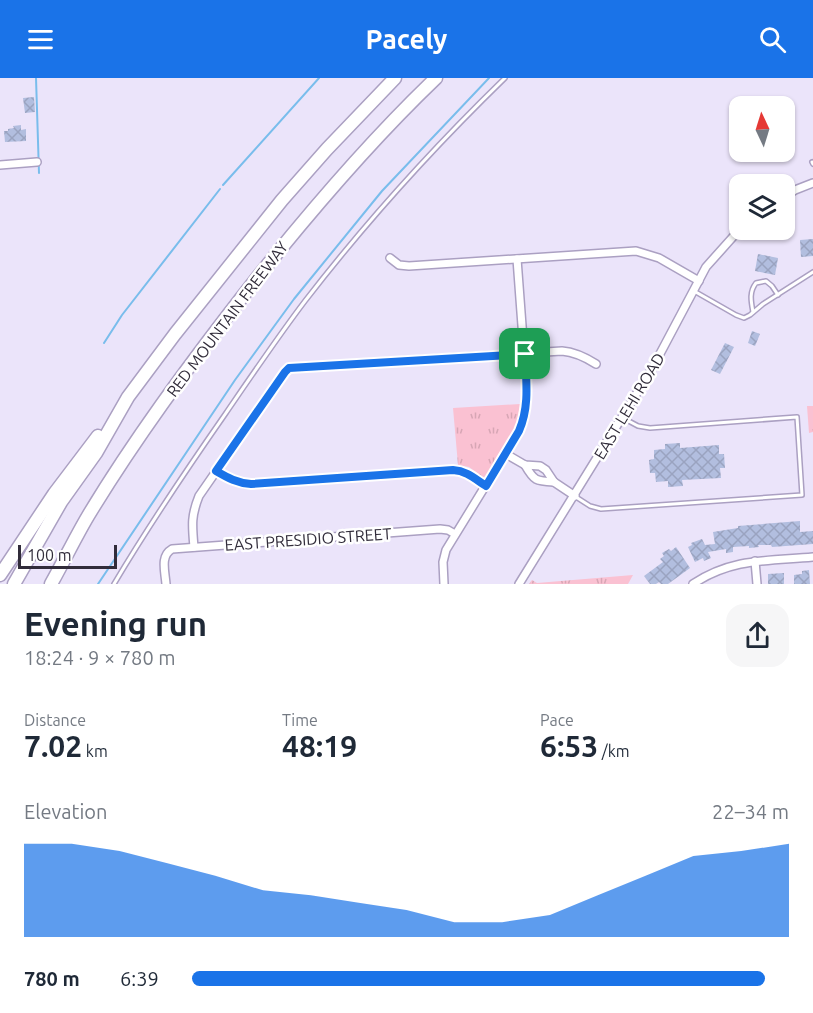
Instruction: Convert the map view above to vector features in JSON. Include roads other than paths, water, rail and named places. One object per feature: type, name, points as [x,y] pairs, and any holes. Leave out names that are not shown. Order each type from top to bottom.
[{"type":"highway","name":"RED MOUNTAIN FREEWAY","points":[[14,584],[61,502],[96,453],[128,397],[175,333],[282,200],[327,148],[395,78]]},
{"type":"highway","name":"RED MOUNTAIN FREEWAY","points":[[51,584],[116,472],[203,346],[317,204],[356,160],[436,78]]},
{"type":"highway","points":[[0,575],[54,494],[128,397]]},
{"type":"street","points":[[0,165],[37,162]]},
{"type":"street","points":[[795,190],[813,183]]},
{"type":"street","name":"EAST LEHI ROAD","points":[[519,584],[654,367],[706,267],[730,240]]},
{"type":"street","points":[[390,258],[399,265],[409,266],[636,251],[659,258],[699,281]]},
{"type":"street","points":[[444,584],[443,562],[446,550],[506,454],[519,431],[526,411],[525,354],[517,259]]},
{"type":"street","points":[[194,547],[193,511],[199,496],[289,368],[570,352],[584,356],[596,364]]},
{"type":"street","points":[[506,454],[525,465],[540,466],[546,470],[554,482],[575,496]]},
{"type":"street","points":[[525,465],[531,477],[538,481],[554,482]]},
{"type":"street","points":[[216,471],[241,483],[251,484],[453,470],[462,471],[486,486]]},
{"type":"street","name":"EAST PRESIDIO STREET","points":[[166,584],[164,558],[172,549],[440,529],[455,534]]},
{"type":"street","points":[[693,584],[723,568],[741,563],[813,557]]},
{"type":"street","points":[[755,561],[756,584]]},
{"type":"lane","points":[[114,584],[189,465],[305,302],[391,197],[505,78]]},
{"type":"lane","points":[[694,291],[744,318],[813,272]]},
{"type":"lane","points":[[753,312],[751,298],[756,283],[766,281],[778,295]]},
{"type":"lane","points":[[575,496],[590,506],[601,509],[802,495],[797,417],[650,428],[638,426],[623,418]]},
{"type":"waterway","points":[[36,78],[39,173]]},
{"type":"waterway","points":[[223,185],[319,78]]},
{"type":"waterway","points":[[98,584],[235,380],[294,299],[382,191],[489,78]]},
{"type":"waterway","points":[[104,343],[122,315],[220,189]]}]
